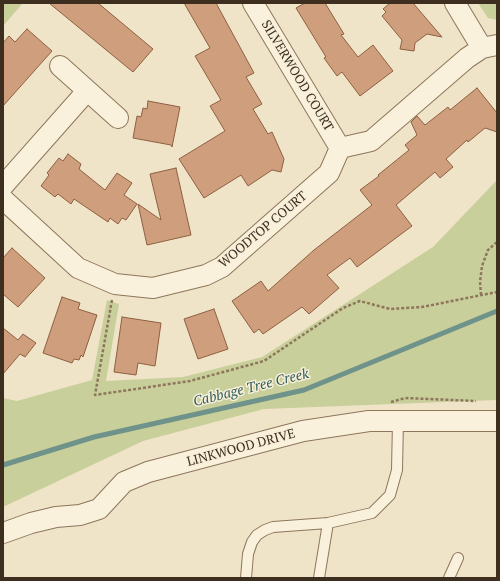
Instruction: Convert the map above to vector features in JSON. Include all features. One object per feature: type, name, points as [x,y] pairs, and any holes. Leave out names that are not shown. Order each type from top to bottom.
[{"type":"street","name":"SILVERWOOD COURT","points":[[253,3],[340,148]]},
{"type":"street","points":[[340,148],[371,141],[466,58],[490,46],[455,3]]},
{"type":"street","points":[[60,66],[118,118]]},
{"type":"street","points":[[3,186],[87,90]]},
{"type":"street","name":"WOODTOP COURT","points":[[3,199],[78,268],[115,284],[153,288],[206,275],[222,267],[330,173],[340,148]]},
{"type":"street","name":"LINKWOOD DRIVE","points":[[3,534],[31,522],[56,516],[80,515],[99,509],[124,482],[148,472],[303,431],[369,422],[497,422]]},
{"type":"lane","points":[[246,578],[248,554],[252,542],[265,530],[273,527],[328,523],[372,513],[390,495],[397,470],[398,421]]},
{"type":"lane","points":[[319,578],[328,523]]},
{"type":"lane","points":[[449,578],[458,558]]},
{"type":"path","points":[[482,296],[480,282],[482,266],[488,250],[497,242]]},
{"type":"path","points":[[115,284],[95,395],[190,381],[264,361],[343,308],[360,301],[390,309],[422,307],[497,292]]},
{"type":"path","points":[[384,404],[405,398],[482,401]]},
{"type":"green space","points":[[3,3],[23,3],[3,26]]},
{"type":"green space","points":[[478,3],[497,3],[497,20],[488,18]]},
{"type":"green space","points":[[497,180],[497,400],[264,409],[143,441],[3,507],[3,398],[17,401],[92,380],[107,300],[119,304],[106,381],[183,377],[262,357],[433,247]]},
{"type":"building","points":[[49,3],[98,3],[153,49],[133,72]]},
{"type":"building","points":[[184,3],[216,3],[254,73],[246,77],[262,104],[253,109],[268,134],[272,132],[284,159],[281,172],[272,170],[248,186],[241,175],[204,198],[179,159],[225,131],[210,106],[221,100],[195,56],[210,48]]},
{"type":"building","points":[[305,3],[325,3],[344,34],[341,35],[358,57],[373,45],[393,71],[360,96],[342,72],[337,76],[324,58],[326,57],[296,8]]},
{"type":"building","points":[[390,3],[413,3],[442,37],[427,34],[415,43],[414,51],[400,49],[402,40],[382,16],[386,12],[383,9]]},
{"type":"building","points":[[27,29],[52,51],[3,106],[3,43],[9,36],[15,42]]},
{"type":"building","points":[[477,88],[497,113],[497,132],[485,128],[468,142],[467,140],[446,159],[453,167],[440,178],[435,172],[396,205],[412,226],[357,267],[350,258],[327,275],[339,288],[309,314],[302,307],[263,334],[259,329],[254,333],[232,301],[261,281],[268,291],[314,250],[372,205],[360,190],[409,150],[405,145],[417,135],[411,122],[417,116],[425,125],[448,107],[450,110]]},
{"type":"building","points":[[148,101],[180,107],[172,147],[171,145],[133,138],[137,116],[141,117],[143,108],[147,109]]},
{"type":"building","points":[[68,154],[81,164],[79,169],[105,190],[117,173],[132,183],[124,195],[137,204],[126,220],[122,218],[118,224],[110,218],[108,222],[74,199],[71,204],[58,194],[55,197],[41,186],[49,175],[47,173],[59,158],[63,161]]},
{"type":"building","points":[[176,168],[191,235],[147,245],[138,204],[161,220],[150,174]]},
{"type":"building","points":[[12,248],[45,278],[18,307],[3,294],[3,258]]},
{"type":"building","points":[[62,297],[80,303],[78,309],[97,315],[83,357],[81,355],[79,360],[74,359],[72,363],[43,353]]},
{"type":"building","points":[[214,309],[228,349],[198,359],[184,319]]},
{"type":"building","points":[[122,317],[161,323],[155,366],[138,363],[136,375],[114,372]]},
{"type":"building","points":[[3,328],[18,340],[23,334],[36,343],[25,357],[20,354],[3,374]]},
{"type":"waterway","name":"Cabbage Tree Creek","points":[[3,465],[94,437],[304,390],[497,311]]}]
